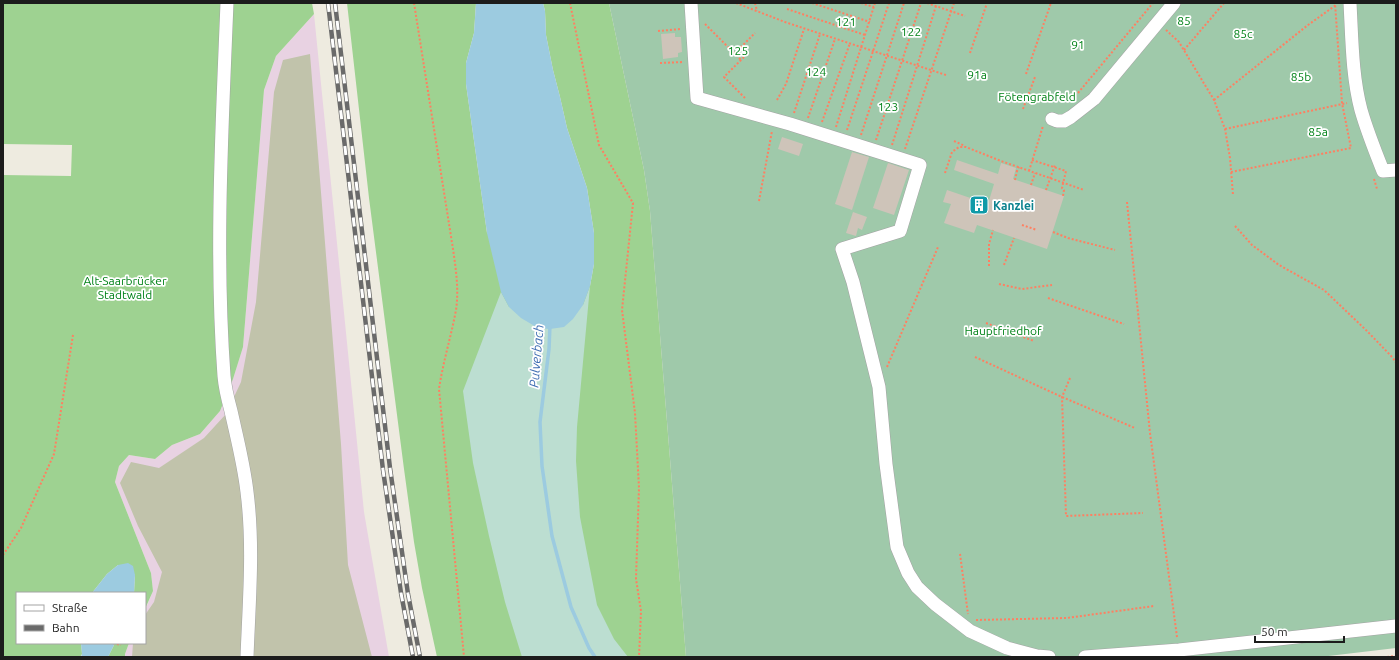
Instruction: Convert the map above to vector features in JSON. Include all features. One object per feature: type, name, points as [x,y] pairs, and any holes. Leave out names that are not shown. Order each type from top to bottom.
[{"type":"lane","points":[[227,3],[220,230],[222,342],[224,378],[243,466],[250,516],[247,657]]},
{"type":"lane","points":[[1048,122],[1064,121],[1071,118],[1094,99],[1174,3]]},
{"type":"lane","points":[[1350,3],[1354,67],[1359,101],[1367,130],[1383,172],[1396,170]]},
{"type":"lane","points":[[691,6],[697,98],[804,128],[920,165],[900,231],[842,249],[854,282],[878,387],[897,547],[908,573],[917,586],[935,604],[1007,648],[1036,656],[1049,657]]},
{"type":"lane","points":[[1085,657],[1179,650],[1396,626]]},
{"type":"path","points":[[414,3],[454,249],[458,283],[456,309],[442,370],[440,389],[464,657]]},
{"type":"path","points":[[570,3],[599,145],[633,203],[622,310],[635,413],[639,488],[636,578],[641,610],[639,657]]},
{"type":"path","points":[[736,3],[820,34],[946,75]]},
{"type":"path","points":[[755,3],[757,11]]},
{"type":"path","points":[[812,3],[870,22]]},
{"type":"path","points":[[861,3],[874,7]]},
{"type":"path","points":[[838,139],[861,47],[875,3]]},
{"type":"path","points":[[838,139],[873,51],[889,3]]},
{"type":"path","points":[[858,145],[904,3]]},
{"type":"path","points":[[873,150],[921,3]]},
{"type":"path","points":[[927,3],[965,16]]},
{"type":"path","points":[[902,160],[954,3]]},
{"type":"path","points":[[970,53],[987,3]]},
{"type":"path","points":[[1026,74],[1051,3]]},
{"type":"path","points":[[1078,93],[1153,3]]},
{"type":"path","points":[[1184,50],[1224,3]]},
{"type":"path","points":[[1214,100],[1335,4],[1342,3]]},
{"type":"path","points":[[1231,172],[1351,148],[1342,104],[1335,4]]},
{"type":"path","points":[[691,6],[741,60]]},
{"type":"path","points":[[889,155],[936,6]]},
{"type":"path","points":[[787,9],[865,35]]},
{"type":"path","points":[[1158,23],[1179,42],[1214,100],[1225,129],[1233,195]]},
{"type":"path","points":[[658,30],[687,28]]},
{"type":"path","points":[[776,100],[786,84],[804,28]]},
{"type":"path","points":[[735,53],[755,34]]},
{"type":"path","points":[[790,124],[820,34]]},
{"type":"path","points":[[804,128],[835,38]]},
{"type":"path","points":[[819,133],[850,43]]},
{"type":"path","points":[[744,57],[724,77],[745,98],[749,112]]},
{"type":"path","points":[[660,64],[695,62]]},
{"type":"path","points":[[1023,109],[1035,77]]},
{"type":"path","points":[[1225,129],[1359,101]]},
{"type":"path","points":[[759,201],[774,119]]},
{"type":"path","points":[[1029,171],[1048,122]]},
{"type":"path","points":[[954,141],[1029,171],[1084,190]]},
{"type":"path","points":[[945,173],[952,152],[959,147],[966,147]]},
{"type":"path","points":[[1032,160],[1066,171],[1062,182],[1062,188],[1064,190],[1063,196]]},
{"type":"path","points":[[1046,190],[1054,166]]},
{"type":"path","points":[[1015,180],[1016,171],[1019,167]]},
{"type":"path","points":[[1031,185],[1036,173]]},
{"type":"path","points":[[1372,174],[1377,189]]},
{"type":"path","points":[[1127,202],[1150,433],[1179,650]]},
{"type":"path","points":[[1022,225],[1037,230]]},
{"type":"path","points":[[1235,226],[1252,244],[1279,265],[1324,290],[1367,331],[1396,363]]},
{"type":"path","points":[[989,266],[989,244],[994,230]]},
{"type":"path","points":[[1053,232],[1068,238],[1115,250]]},
{"type":"path","points":[[1004,265],[1014,238]]},
{"type":"path","points":[[878,387],[938,247]]},
{"type":"path","points":[[999,284],[1022,289],[1052,285]]},
{"type":"path","points":[[1048,298],[1124,324]]},
{"type":"path","points":[[986,323],[1034,342]]},
{"type":"path","points":[[3,555],[21,528],[54,454],[73,335]]},
{"type":"path","points":[[975,357],[1062,397],[1135,428]]},
{"type":"path","points":[[1070,378],[1062,397],[1066,516],[1143,513]]},
{"type":"path","points":[[960,554],[969,625],[1067,618],[1154,606]]},
{"type":"path","points":[[117,644],[121,645]]},
{"type":"path","points":[[1388,657],[1396,656]]},
{"type":"shaded area","points":[[314,14],[364,512],[389,657],[125,657],[129,644],[146,644],[146,608],[153,591],[151,573],[115,482],[119,466],[129,455],[155,459],[172,445],[200,434],[220,411],[233,379],[243,347],[264,90],[276,56]]},
{"type":"shaded area","points":[[310,54],[341,444],[348,565],[372,657],[132,657],[133,644],[146,644],[146,614],[154,602],[162,572],[138,526],[120,483],[131,462],[159,468],[204,438],[226,414],[241,382],[256,302],[274,92],[283,60]]},
{"type":"shaded area","points":[[590,286],[577,427],[576,461],[580,517],[597,605],[614,639],[628,657],[522,657],[505,602],[489,536],[473,463],[463,391],[501,292],[509,307],[583,305]]},
{"type":"green space","name":"Alt-Saarbrücker Stadtwald","points":[[3,3],[312,3],[314,14],[276,56],[264,90],[243,347],[233,379],[220,411],[200,434],[172,445],[155,459],[129,455],[119,466],[115,482],[151,573],[153,591],[146,607],[146,592],[134,592],[135,575],[118,565],[107,574],[93,592],[16,592],[16,644],[81,644],[82,654],[80,657],[3,657],[3,175],[71,176],[72,145],[3,144]]},
{"type":"green space","points":[[347,3],[476,3],[474,33],[466,63],[466,84],[487,233],[590,286],[594,264],[594,233],[587,188],[567,128],[553,70],[546,35],[545,11],[543,3],[609,3],[644,170],[650,211],[686,657],[437,657],[414,542],[369,198]]},
{"type":"green space","name":"Hauptfriedhof","points":[[609,3],[1396,3],[1396,648],[1320,657],[686,657],[650,211],[644,170]]},
{"type":"green space","points":[[114,644],[129,644],[125,657],[108,657]]},
{"type":"water","points":[[476,3],[543,3],[545,11],[546,35],[553,70],[567,128],[587,188],[594,233],[594,264],[590,286],[583,305],[573,319],[564,327],[550,329],[538,328],[521,318],[509,307],[501,292],[487,233],[466,84],[466,63],[474,33]]},
{"type":"water","points":[[128,563],[133,566],[135,575],[134,592],[93,592],[107,574],[118,565]]},
{"type":"water","points":[[81,644],[114,644],[108,657],[81,657]]},
{"type":"building","points":[[675,33],[675,37],[681,37],[682,52],[678,53],[678,57],[663,59],[661,34]]},
{"type":"building","points":[[782,137],[803,144],[799,156],[778,149]]},
{"type":"building","points":[[852,152],[869,157],[852,210],[835,204]]},
{"type":"building","name":"Kanzlei","points":[[957,160],[998,174],[1001,163],[1016,168],[1013,179],[1064,196],[1047,249],[977,225],[974,233],[944,223],[951,204],[943,202],[947,190],[988,204],[994,184],[954,170]]},
{"type":"building","points":[[888,163],[909,170],[894,215],[873,208]]},
{"type":"building","points":[[853,212],[867,217],[862,230],[858,228],[856,236],[846,233]]},
{"type":"waterway","name":"Pulverbach","points":[[550,325],[549,349],[540,422],[542,466],[552,536],[571,607],[589,648],[595,657]]},
{"type":"railway","points":[[328,3],[383,470],[401,593],[413,657]]},
{"type":"railway","points":[[335,3],[390,468],[408,594],[420,657]]},
{"type":"place","name":"Kanzlei","points":[[979,205]]},
{"type":"park label","name":"85","points":[[1184,20]]},
{"type":"park label","name":"121","points":[[846,21]]},
{"type":"park label","name":"122","points":[[911,31]]},
{"type":"park label","name":"85c","points":[[1243,33]]},
{"type":"park label","name":"91","points":[[1078,44]]},
{"type":"park label","name":"125","points":[[738,50]]},
{"type":"park label","name":"124","points":[[816,71]]},
{"type":"park label","name":"91a","points":[[977,74]]},
{"type":"park label","name":"85b","points":[[1301,76]]},
{"type":"park label","name":"Fötengrabfeld","points":[[1037,96]]},
{"type":"park label","name":"123","points":[[888,106]]},
{"type":"park label","name":"85a","points":[[1318,131]]}]
